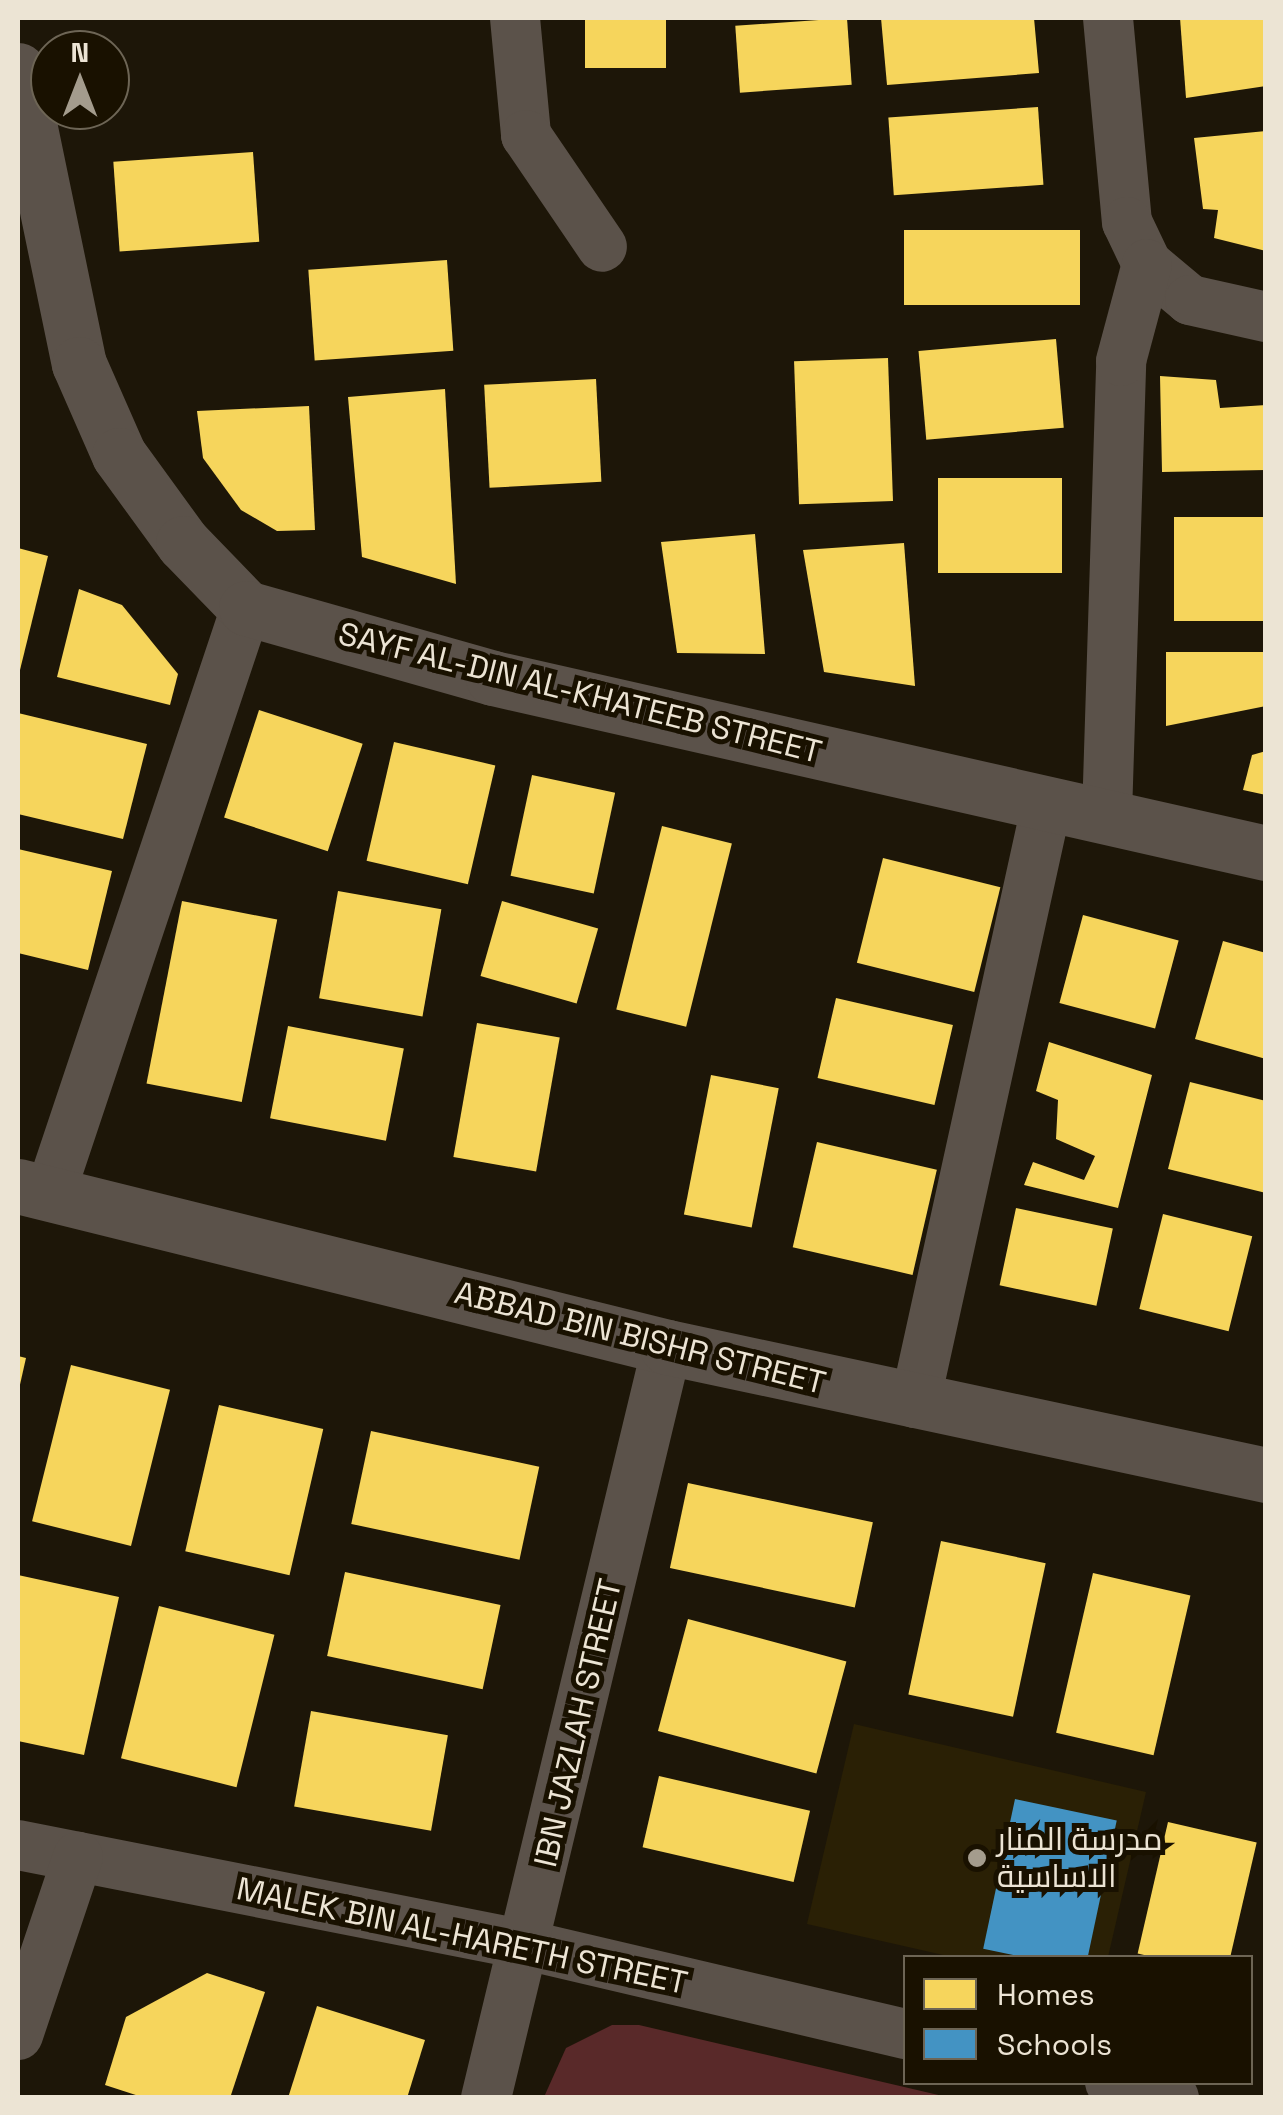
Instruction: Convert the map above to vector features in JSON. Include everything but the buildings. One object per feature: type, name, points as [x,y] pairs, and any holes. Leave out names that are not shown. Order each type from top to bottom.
[{"type":"street","points":[[515,18],[526,135],[602,247]]},
{"type":"street","points":[[1108,18],[1127,222],[1147,264],[1190,300],[1266,317]]},
{"type":"street","points":[[18,70],[22,147],[79,364],[119,455],[183,543],[246,608],[34,1189]]},
{"type":"street","points":[[1107,815],[1121,361],[1147,264]]},
{"type":"street","name":"SAYF AL-DIN AL-KHATEEB STREET","points":[[246,608],[493,678],[1266,853]]},
{"type":"street","points":[[915,1403],[1046,803]]},
{"type":"street","name":"ABBAD BIN BISHR STREET","points":[[34,1189],[666,1347],[915,1403],[1266,1474]]},
{"type":"street","name":"IBN JAZLAH STREET","points":[[486,2098],[526,1945],[666,1347]]},
{"type":"street","name":"MALEK BIN AL-HARETH STREET","points":[[18,1845],[526,1945],[903,2033]]},
{"type":"street","points":[[18,2035],[78,1857]]},
{"type":"street","points":[[1122,2085],[1174,2098]]},
{"type":"shaded area","name":"مدرسة المنار الاساسية","points":[[854,1724],[1146,1792],[1108,1955],[943,1955],[807,1924]]},
{"type":"shaded area","points":[[612,2025],[639,2025],[947,2097],[544,2097],[566,2048]]},
{"type":"place","name":"مدرسة المنار الاساسية","points":[[977,1858]]}]
